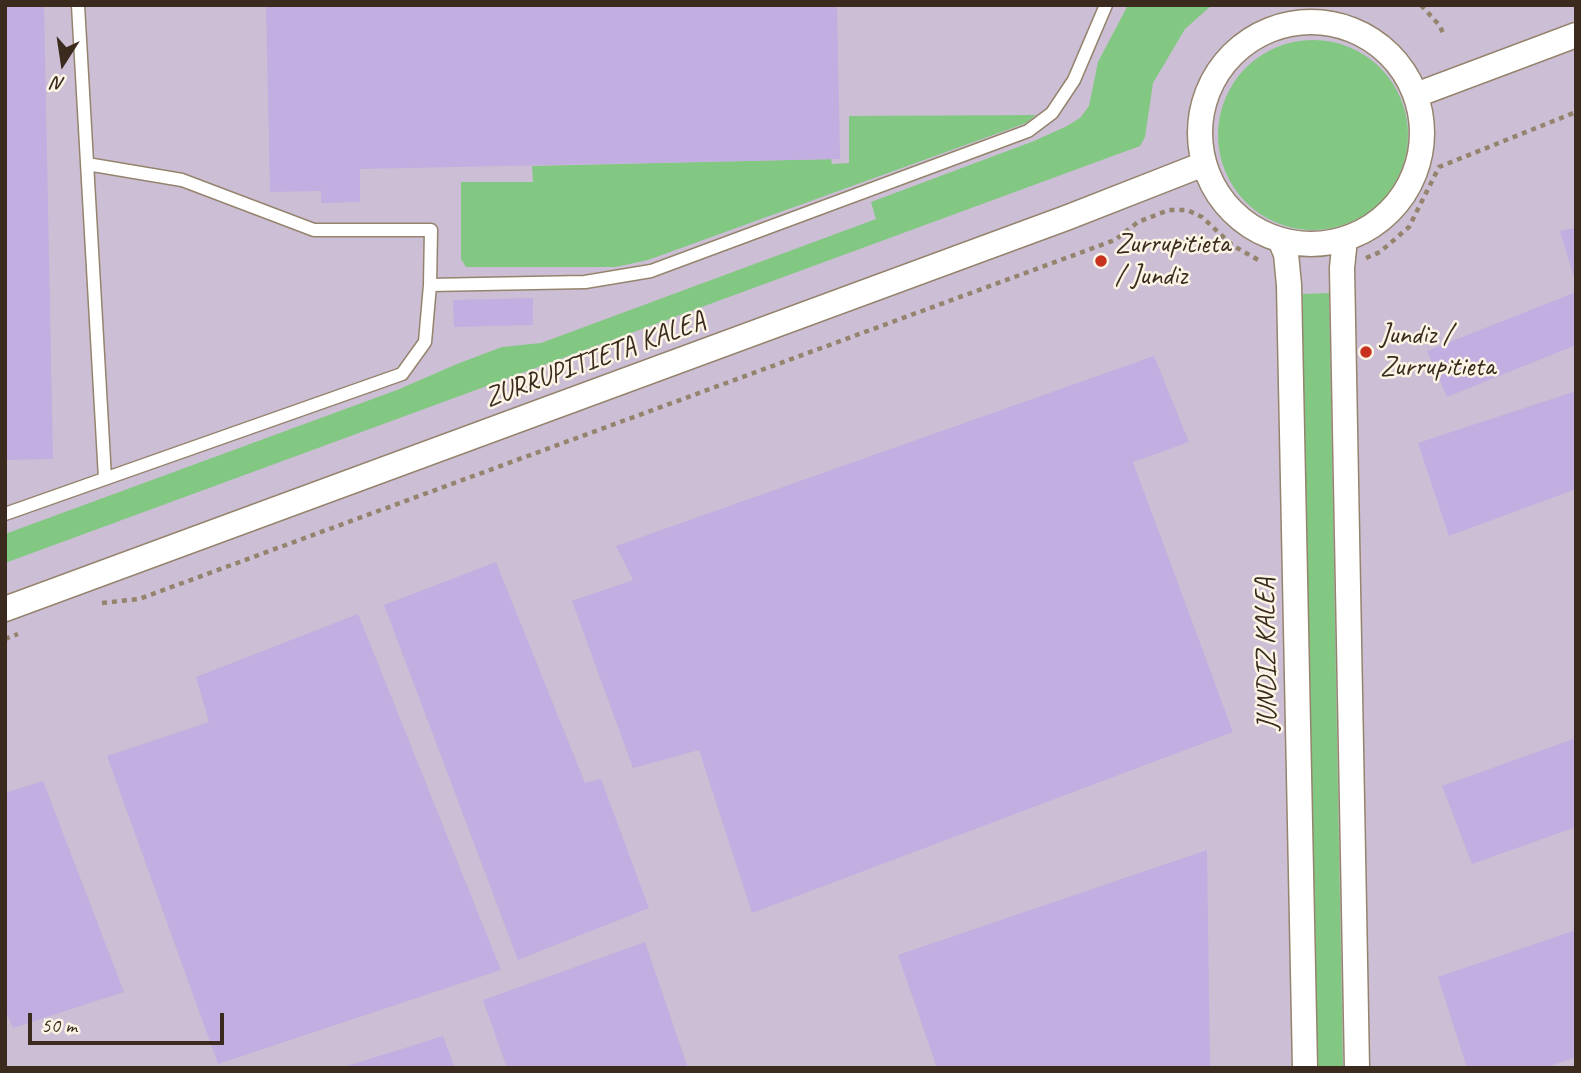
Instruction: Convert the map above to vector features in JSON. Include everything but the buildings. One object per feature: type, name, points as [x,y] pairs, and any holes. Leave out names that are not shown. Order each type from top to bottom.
[{"type":"street","points":[[1308,13],[1362,34],[1385,49],[1404,70],[1416,94],[1423,119],[1423,145],[1417,170],[1406,193],[1389,213],[1369,229],[1345,239],[1312,244],[1280,240],[1254,228],[1232,211],[1215,189],[1204,164],[1199,139],[1201,113],[1208,89],[1221,67],[1238,48],[1260,34],[1308,13]]},
{"type":"street","points":[[1416,94],[1576,35]]},
{"type":"street","name":"ZURRUPITIETA KALEA","points":[[5,609],[1066,218],[1204,164]]},
{"type":"street","points":[[1345,239],[1342,268],[1357,1068]]},
{"type":"street","name":"JUNDIZ KALEA","points":[[1280,240],[1288,268],[1305,1068]]},
{"type":"lane","points":[[78,5],[105,478]]},
{"type":"lane","points":[[430,285],[585,282],[652,271],[1028,131],[1052,113],[1074,79],[1106,5]]},
{"type":"lane","points":[[5,514],[402,374],[425,342],[431,230],[314,230],[182,180],[87,164]]},
{"type":"path","points":[[1421,5],[1440,26],[1444,36]]},
{"type":"path","points":[[1342,268],[1380,252],[1409,227],[1427,195],[1438,167],[1484,146],[1576,112]]},
{"type":"path","points":[[91,607],[112,600],[139,599],[1115,240],[1138,222],[1169,210],[1186,210],[1202,217],[1233,245],[1271,268],[1288,268]]},
{"type":"path","points":[[5,639],[30,629]]},
{"type":"shaded area","points":[[5,5],[1576,5],[1576,1068],[5,1068]]},
{"type":"green space","points":[[1128,5],[1212,5],[1185,29],[1153,83],[1145,137],[1140,146],[5,563],[5,534],[397,390],[502,347],[541,343],[876,219],[871,202],[1067,126],[1080,118],[1089,106],[1098,62]]},
{"type":"green space","points":[[1313,40],[1349,48],[1366,56],[1380,68],[1392,82],[1400,99],[1408,135],[1400,171],[1392,188],[1380,202],[1366,214],[1349,222],[1313,230],[1277,222],[1260,214],[1246,202],[1234,188],[1226,171],[1218,135],[1226,99],[1234,82],[1246,68],[1260,56],[1277,48]]},
{"type":"green space","points":[[1036,115],[1026,123],[648,260],[616,267],[466,267],[461,259],[461,182],[533,182],[532,166],[831,159],[832,164],[849,163],[849,116]]},
{"type":"green space","points":[[1329,293],[1343,1068],[1317,1068],[1302,294]]},
{"type":"place","name":"Zurrupitieta / Jundiz","points":[[1101,261]]},
{"type":"place","name":"Jundiz / Zurrupitieta","points":[[1366,352]]}]
